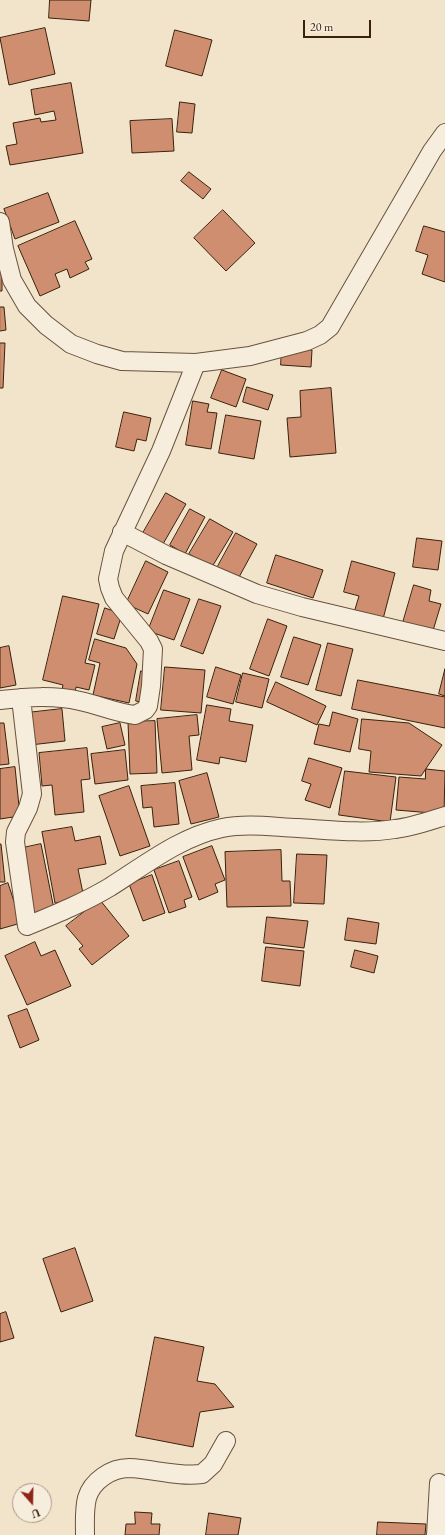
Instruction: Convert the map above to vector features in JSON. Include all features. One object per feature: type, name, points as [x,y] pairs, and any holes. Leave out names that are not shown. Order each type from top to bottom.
[{"type":"street","points":[[0,222],[4,249],[12,280],[27,306],[46,325],[71,344],[97,354],[122,361],[196,363],[250,356],[307,341],[320,335],[330,327],[432,151],[445,133]]},
{"type":"street","points":[[0,700],[55,697],[135,715],[145,710],[148,706],[152,686],[152,646],[114,598],[108,579],[114,551],[161,451],[196,363]]},
{"type":"street","points":[[122,532],[166,555],[257,594],[302,607],[445,641]]},
{"type":"street","points":[[20,698],[32,794],[28,808],[16,832],[15,842],[27,926],[87,900],[178,844],[222,828],[260,826],[365,831],[395,830],[445,816]]},
{"type":"street","points":[[85,1535],[87,1499],[91,1488],[107,1474],[129,1468],[182,1475],[202,1474],[213,1464],[226,1440]]},
{"type":"street","points":[[436,1535],[439,1483]]},
{"type":"building","points":[[50,0],[91,0],[89,21],[49,18]]},
{"type":"building","points":[[45,28],[55,74],[9,85],[0,38]]},
{"type":"building","points":[[175,30],[212,40],[202,76],[166,66]]},
{"type":"building","points":[[71,83],[83,153],[10,165],[6,146],[17,144],[13,123],[40,118],[41,122],[56,120],[54,111],[35,115],[31,90]]},
{"type":"building","points":[[180,102],[195,104],[192,133],[177,132]]},
{"type":"building","points":[[172,119],[174,151],[132,153],[130,121]]},
{"type":"building","points":[[189,172],[211,189],[203,199],[181,181]]},
{"type":"building","points":[[48,193],[59,222],[15,239],[4,209]]},
{"type":"building","points":[[223,210],[255,243],[226,271],[194,238]]},
{"type":"building","points":[[75,221],[92,259],[85,262],[89,269],[70,278],[67,269],[55,274],[60,287],[40,296],[18,246]]},
{"type":"building","points":[[424,226],[445,232],[445,282],[422,274],[428,255],[416,251]]},
{"type":"building","points":[[0,271],[2,271],[2,291],[0,291]]},
{"type":"building","points":[[0,307],[4,307],[6,330],[0,331]]},
{"type":"building","points":[[0,343],[5,343],[3,388],[0,388]]},
{"type":"building","points":[[282,348],[312,350],[311,367],[281,365]]},
{"type":"building","points":[[222,370],[246,379],[236,407],[211,398]]},
{"type":"building","points":[[247,387],[273,395],[268,410],[243,402]]},
{"type":"building","points":[[331,388],[336,453],[290,457],[287,418],[301,417],[300,391]]},
{"type":"building","points":[[193,401],[209,404],[207,412],[217,413],[211,449],[186,445]]},
{"type":"building","points":[[124,412],[151,418],[146,441],[137,439],[134,451],[116,447]]},
{"type":"building","points":[[226,415],[261,421],[254,459],[219,453]]},
{"type":"building","points":[[166,493],[186,504],[163,544],[143,533]]},
{"type":"building","points":[[190,509],[205,517],[185,554],[170,545]]},
{"type":"building","points":[[210,519],[233,532],[212,567],[189,554]]},
{"type":"building","points":[[236,533],[257,544],[238,579],[217,568]]},
{"type":"building","points":[[417,538],[442,541],[438,570],[413,567]]},
{"type":"building","points":[[276,555],[323,570],[313,598],[267,583]]},
{"type":"building","points":[[146,561],[168,572],[148,614],[126,604]]},
{"type":"building","points":[[352,561],[395,573],[382,623],[353,616],[359,596],[344,592]]},
{"type":"building","points":[[414,585],[431,590],[429,601],[441,604],[432,634],[402,626]]},
{"type":"building","points":[[164,590],[190,599],[174,640],[148,631]]},
{"type":"building","points":[[63,596],[99,604],[85,663],[95,665],[89,690],[76,687],[75,693],[62,690],[63,685],[43,680]]},
{"type":"building","points":[[199,599],[221,606],[203,654],[181,646]]},
{"type":"building","points":[[105,608],[122,614],[114,639],[97,634]]},
{"type":"building","points":[[268,619],[287,626],[269,676],[250,669]]},
{"type":"building","points":[[294,637],[321,645],[308,685],[281,677]]},
{"type":"building","points":[[95,639],[126,648],[137,664],[129,703],[93,695],[100,663],[89,660]]},
{"type":"building","points":[[328,643],[353,649],[341,696],[316,690]]},
{"type":"building","points":[[9,646],[16,685],[0,688],[0,648]]},
{"type":"building","points":[[165,667],[205,670],[201,713],[161,710]]},
{"type":"building","points":[[216,667],[241,675],[233,704],[207,697]]},
{"type":"building","points":[[445,669],[445,696],[439,694]]},
{"type":"building","points":[[141,671],[151,673],[145,703],[136,701]]},
{"type":"building","points":[[243,673],[269,679],[262,708],[236,702]]},
{"type":"building","points":[[358,680],[445,697],[445,728],[352,709]]},
{"type":"building","points":[[276,682],[326,706],[317,725],[267,702]]},
{"type":"building","points":[[207,705],[231,709],[229,721],[253,725],[246,762],[220,757],[219,764],[197,760]]},
{"type":"building","points":[[62,709],[65,741],[30,745],[26,713]]},
{"type":"building","points":[[333,712],[358,719],[350,752],[314,744],[319,724],[329,726]]},
{"type":"building","points":[[197,715],[199,735],[189,736],[192,770],[162,773],[157,719]]},
{"type":"building","points":[[362,719],[409,723],[442,745],[421,776],[369,772],[371,751],[359,749]]},
{"type":"building","points":[[155,721],[157,773],[130,774],[128,722]]},
{"type":"building","points":[[0,723],[4,723],[9,764],[0,765]]},
{"type":"building","points":[[120,723],[125,745],[107,749],[102,727]]},
{"type":"building","points":[[87,748],[90,779],[81,780],[84,812],[55,815],[52,785],[42,786],[39,753]]},
{"type":"building","points":[[125,750],[128,780],[95,784],[91,754]]},
{"type":"building","points":[[309,758],[342,768],[330,808],[305,800],[311,784],[302,781]]},
{"type":"building","points":[[15,767],[20,816],[0,819],[0,769]]},
{"type":"building","points":[[426,769],[445,771],[444,814],[396,810],[399,777],[425,779]]},
{"type":"building","points":[[345,771],[396,777],[390,822],[339,815]]},
{"type":"building","points":[[207,773],[219,817],[191,824],[179,781]]},
{"type":"building","points":[[175,783],[179,824],[154,827],[152,807],[143,808],[141,786]]},
{"type":"building","points":[[129,786],[150,846],[120,856],[99,796]]},
{"type":"building","points":[[72,827],[75,841],[100,836],[106,864],[78,869],[84,898],[55,903],[42,832]]},
{"type":"building","points":[[1,844],[5,882],[0,882]]},
{"type":"building","points":[[41,844],[54,909],[32,914],[18,849]]},
{"type":"building","points":[[212,846],[225,880],[215,884],[218,892],[199,900],[183,857]]},
{"type":"building","points":[[281,850],[282,881],[290,881],[291,906],[227,907],[225,852]]},
{"type":"building","points":[[297,854],[327,855],[324,904],[294,903]]},
{"type":"building","points":[[179,861],[192,897],[184,900],[186,907],[169,913],[154,870]]},
{"type":"building","points":[[152,875],[165,913],[143,921],[129,884]]},
{"type":"building","points":[[8,883],[21,923],[0,929],[0,886]]},
{"type":"building","points":[[100,900],[129,936],[92,965],[79,949],[83,946],[66,926]]},
{"type":"building","points":[[267,917],[308,921],[304,948],[264,943]]},
{"type":"building","points":[[348,918],[379,923],[376,944],[345,940]]},
{"type":"building","points":[[35,942],[41,956],[55,950],[71,986],[27,1005],[5,956]]},
{"type":"building","points":[[266,947],[304,951],[300,986],[262,981]]},
{"type":"building","points":[[355,950],[378,956],[374,973],[351,967]]},
{"type":"building","points":[[27,1009],[39,1040],[20,1048],[8,1016]]},
{"type":"building","points":[[75,1248],[93,1301],[61,1312],[43,1259]]},
{"type":"building","points":[[6,1312],[14,1338],[0,1342],[0,1314]]},
{"type":"building","points":[[155,1337],[204,1347],[197,1381],[215,1384],[234,1407],[200,1412],[193,1447],[136,1436]]},
{"type":"building","points":[[135,1512],[152,1513],[151,1524],[160,1524],[159,1535],[125,1535],[126,1524],[135,1524]]},
{"type":"building","points":[[209,1513],[241,1518],[238,1535],[206,1535]]},
{"type":"building","points":[[378,1522],[426,1524],[425,1535],[377,1535]]}]
